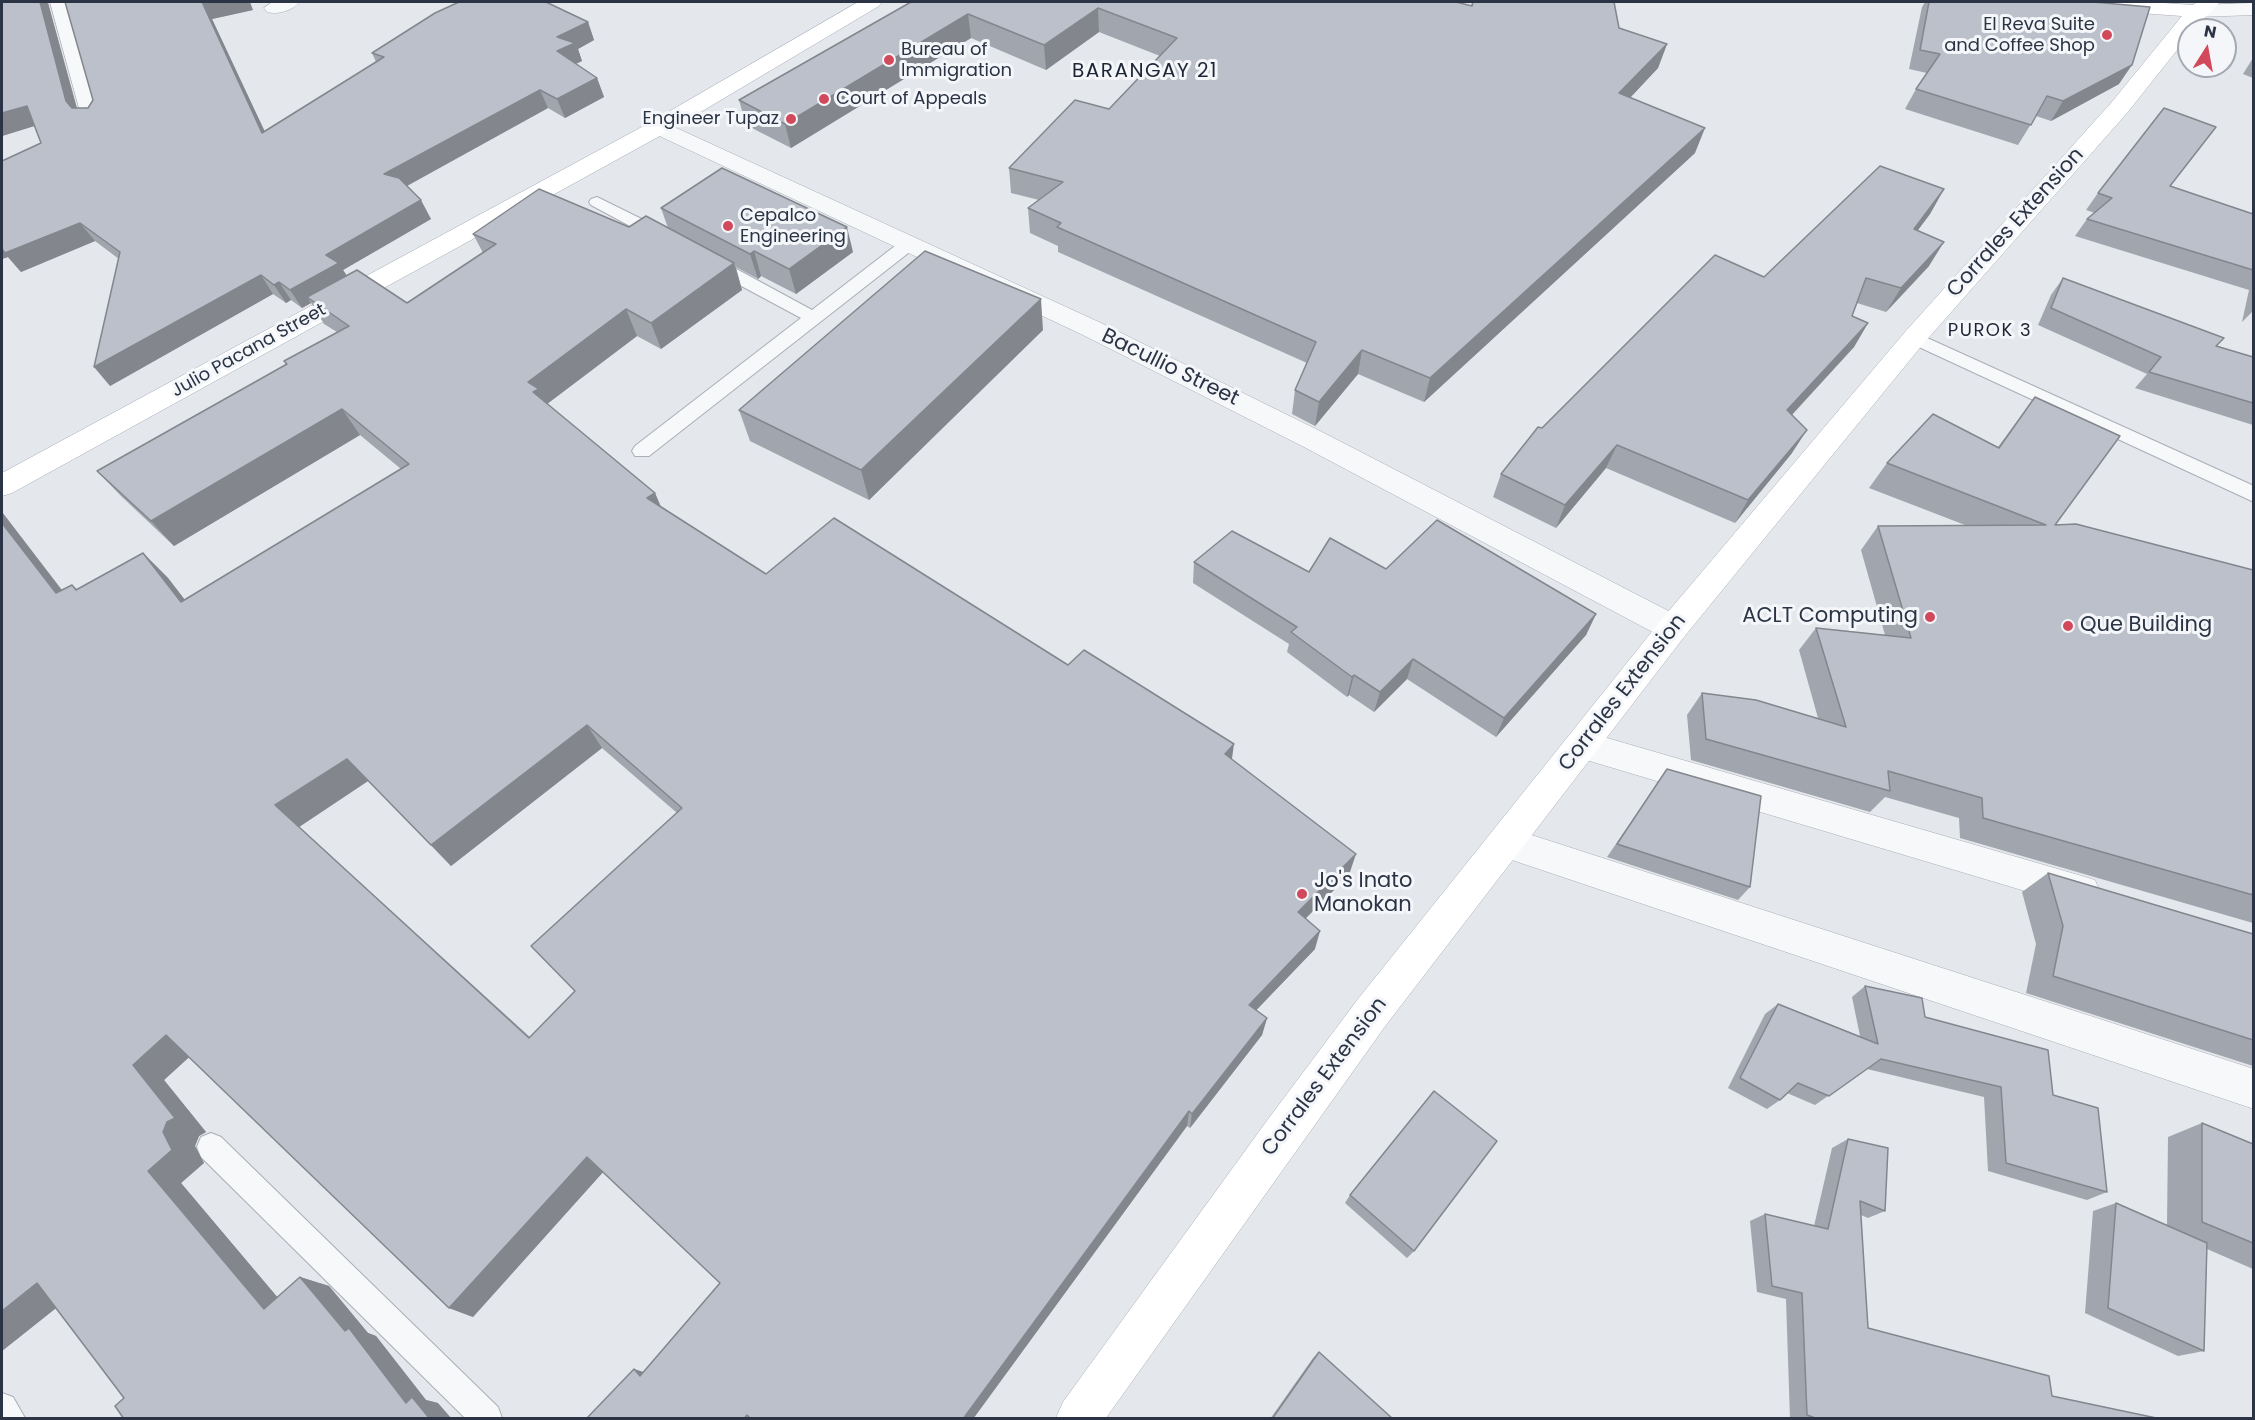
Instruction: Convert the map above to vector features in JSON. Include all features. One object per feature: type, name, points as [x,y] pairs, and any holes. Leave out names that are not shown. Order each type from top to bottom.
[{"type":"main road","name":"Julio Pacana Street","points":[[2,486],[659,127],[872,2]]},
{"type":"main road","points":[[2068,2],[2203,6]]},
{"type":"main road","name":"Corrales Extension","points":[[1079,1419],[1280,1136],[1372,1012],[1507,843],[1673,628],[1914,338],[2119,108],[2203,6]]},
{"type":"street","points":[[60,2],[93,120]]},
{"type":"street","points":[[2203,6],[2253,9]]},
{"type":"street","name":"Bacullio Street","points":[[659,127],[1092,329],[1314,440],[1673,628]]},
{"type":"street","points":[[1582,745],[2117,902]]},
{"type":"street","points":[[1507,843],[2253,1089]]},
{"type":"lane","points":[[597,202],[680,246]]},
{"type":"lane","points":[[642,452],[910,243]]},
{"type":"lane","points":[[700,257],[814,318]]},
{"type":"lane","points":[[1914,338],[2253,495]]},
{"type":"lane","points":[[211,1147],[487,1419]]},
{"type":"lane","points":[[2,1408],[10,1419]]},
{"type":"building","points":[[2,2],[40,2],[66,101],[72,108],[88,108],[93,100],[65,2],[202,2],[262,133],[384,57],[372,53],[435,13],[459,2],[546,2],[588,22],[557,37],[575,43],[557,51],[597,78],[557,99],[540,90],[384,174],[399,178],[421,200],[326,255],[339,263],[290,290],[279,282],[274,285],[261,275],[94,367],[120,252],[80,223],[5,253],[2,249],[2,161],[41,143],[27,106],[2,113]]},
{"type":"building","points":[[911,2],[1456,2],[1472,6],[1473,2],[1614,2],[1619,28],[1667,44],[1619,93],[1705,128],[1430,378],[1362,350],[1319,402],[1295,390],[1316,342],[1057,227],[1061,223],[1028,208],[1063,182],[1009,168],[1075,100],[1109,109],[1177,38],[1098,8],[1044,45],[968,14],[785,124],[739,100]]},
{"type":"building","points":[[1929,2],[2093,2],[2150,7],[2132,65],[2063,101],[2047,96],[2031,125],[1916,89],[1940,54],[1920,50]]},
{"type":"building","points":[[2164,108],[2216,127],[2170,186],[2253,214],[2253,270],[2087,219],[2112,198],[2098,193]]},
{"type":"building","points":[[1880,166],[1944,189],[1914,229],[1944,242],[1901,288],[1866,278],[1852,316],[1868,323],[1787,410],[1807,430],[1748,500],[1617,445],[1565,505],[1501,474],[1538,427],[1542,428],[1715,255],[1764,277]]},
{"type":"building","points":[[722,168],[847,227],[789,269],[754,251],[750,254],[661,208]]},
{"type":"building","points":[[539,189],[629,227],[646,216],[734,263],[651,323],[626,309],[528,382],[539,389],[533,392],[655,493],[647,498],[766,574],[834,518],[1068,665],[1084,650],[1234,744],[1225,754],[1356,854],[1298,912],[1320,931],[1249,1005],[1267,1018],[1192,1114],[1189,1111],[963,1419],[751,1419],[747,1415],[744,1419],[586,1419],[634,1369],[640,1376],[720,1283],[587,1157],[449,1308],[166,1035],[133,1065],[175,1118],[167,1122],[163,1132],[172,1150],[148,1171],[264,1309],[300,1277],[345,1331],[349,1328],[406,1403],[412,1397],[430,1419],[124,1419],[115,1406],[124,1398],[37,1283],[2,1311],[2,523],[56,593],[72,585],[76,590],[143,553],[181,602],[409,464],[342,409],[151,521],[97,471],[287,364],[284,361],[349,326],[307,297],[357,270],[407,303],[496,244],[473,234]],"holes":[[[587,725],[682,808],[531,946],[575,991],[529,1038],[275,805],[347,759],[431,845]]]},
{"type":"building","points":[[925,251],[1041,299],[861,470],[739,410]]},
{"type":"building","points":[[2063,278],[2224,338],[2216,346],[2253,357],[2253,403],[2149,372],[2161,357],[2051,308]]},
{"type":"building","points":[[2035,397],[2120,436],[2055,525],[2076,524],[2253,570],[2253,895],[1983,818],[1982,798],[1888,771],[1890,791],[1706,739],[1702,693],[1756,700],[1846,727],[1816,628],[1911,638],[1878,526],[2046,525],[1887,463],[1933,414],[1999,448]]},
{"type":"building","points":[[1437,520],[1596,614],[1504,718],[1413,659],[1380,692],[1354,675],[1352,677],[1291,632],[1297,627],[1194,562],[1232,531],[1309,572],[1330,538],[1386,569]]},
{"type":"building","points":[[1667,769],[1761,796],[1750,887],[1617,844]]},
{"type":"building","points":[[2048,873],[2253,934],[2253,1040],[2053,976],[2063,926]]},
{"type":"building","points":[[1865,986],[1922,998],[1925,1017],[2048,1050],[2053,1095],[2098,1108],[2107,1192],[2006,1163],[2001,1087],[1881,1059],[1829,1096],[1798,1083],[1780,1100],[1740,1078],[1778,1004],[1878,1044]]},
{"type":"building","points":[[1434,1091],[1497,1141],[1414,1251],[1350,1195]]},
{"type":"building","points":[[2202,1123],[2253,1144],[2253,1243],[2202,1222]]},
{"type":"building","points":[[1848,1139],[1888,1148],[1885,1211],[1860,1201],[1868,1328],[2049,1376],[2052,1396],[2161,1419],[1818,1419],[1807,1415],[1802,1293],[1772,1286],[1765,1214],[1828,1229]]},
{"type":"building","points":[[2116,1203],[2207,1243],[2204,1351],[2108,1308]]},
{"type":"building","points":[[1319,1352],[1393,1419],[1272,1419]]},
{"type":"place","name":"El Reva Suite and Coffee Shop","points":[[2107,35]]},
{"type":"place","name":"Bureau of Immigration","points":[[889,60]]},
{"type":"place","name":"Court of Appeals","points":[[824,99]]},
{"type":"place","name":"Engineer Tupaz","points":[[791,119]]},
{"type":"place","name":"Cepalco Engineering","points":[[728,226]]},
{"type":"place","name":"ACLT Computing","points":[[1930,617]]},
{"type":"place","name":"Que Building","points":[[2068,626]]},
{"type":"place","name":"Jo's Inato Manokan","points":[[1302,894]]},
{"type":"district","name":"BARANGAY 21","points":[[1145,72]]},
{"type":"district","name":"PUROK 3","points":[[1990,331]]}]
